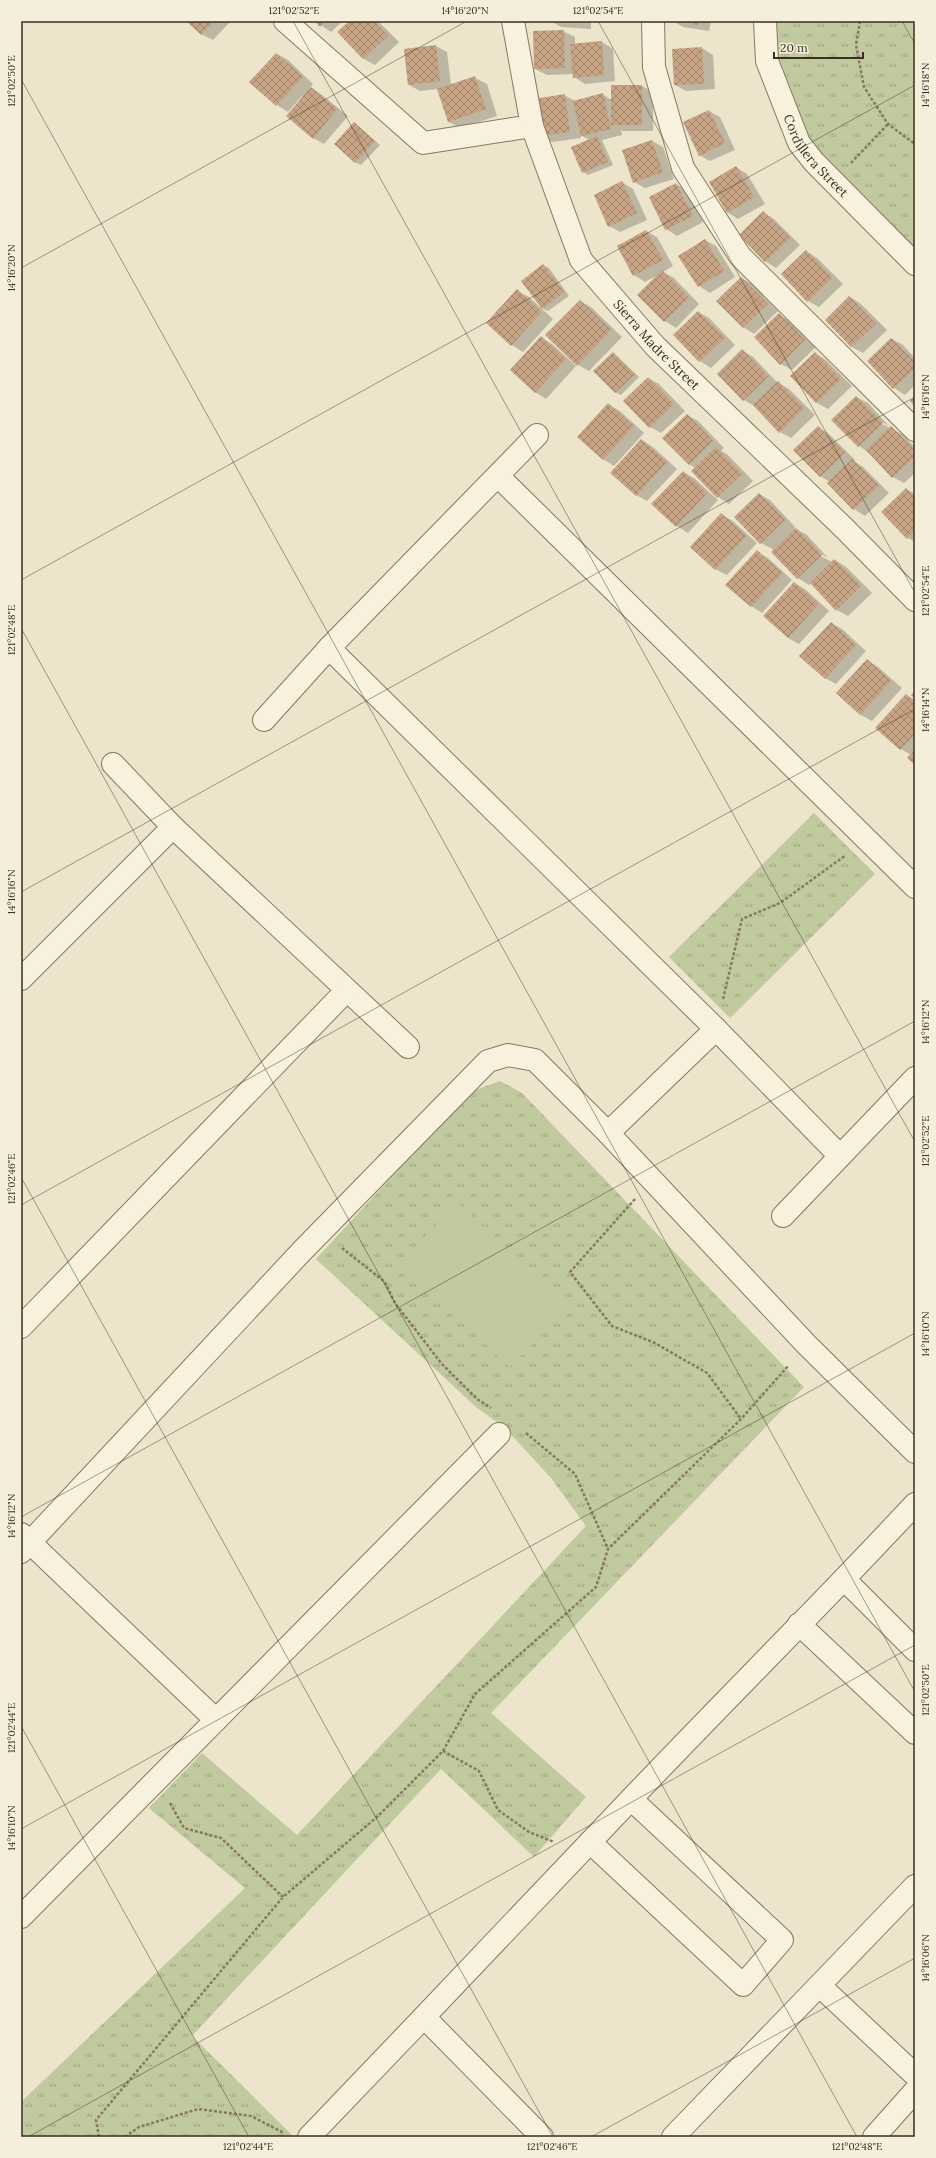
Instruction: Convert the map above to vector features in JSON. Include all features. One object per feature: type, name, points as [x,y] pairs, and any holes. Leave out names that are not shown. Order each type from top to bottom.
[{"type":"street","points":[[285,21],[423,143],[532,126]]},
{"type":"street","name":"Sierra Madre Street","points":[[513,21],[532,126],[581,260],[655,346],[844,528],[915,600]]},
{"type":"street","points":[[653,21],[654,67],[683,168],[740,256],[904,421],[915,430]]},
{"type":"street","name":"Cordillera Street","points":[[765,21],[767,61],[799,143],[834,183],[915,264]]},
{"type":"street","points":[[264,720],[329,648],[537,435]]},
{"type":"street","points":[[498,476],[915,888]]},
{"type":"street","points":[[329,648],[716,1029],[840,1156]]},
{"type":"street","points":[[113,764],[173,827],[346,991],[408,1047]]},
{"type":"street","points":[[21,979],[173,827]]},
{"type":"street","points":[[21,1327],[346,991]]},
{"type":"street","points":[[608,1133],[716,1029]]},
{"type":"street","points":[[216,1720],[24,1543],[321,1232],[488,1061],[508,1055],[535,1060],[608,1133],[807,1345],[915,1452]]},
{"type":"street","points":[[783,1216],[915,1078]]},
{"type":"street","points":[[21,1917],[499,1434]]},
{"type":"street","points":[[309,2137],[425,2018],[631,1799],[799,1624],[845,1580],[915,1504]]},
{"type":"street","points":[[845,1580],[915,1650]]},
{"type":"street","points":[[799,1624],[915,1733]]},
{"type":"street","points":[[585,1848],[743,1985],[782,1940],[631,1799]]},
{"type":"street","points":[[673,2137],[915,1886]]},
{"type":"street","points":[[820,1986],[915,2075]]},
{"type":"street","points":[[425,2018],[542,2137]]},
{"type":"street","points":[[874,2137],[915,2091]]},
{"type":"path","points":[[860,21],[856,45],[864,87],[888,124],[915,144]]},
{"type":"path","points":[[834,183],[888,124]]},
{"type":"path","points":[[716,1029],[742,919],[780,903],[852,851],[885,857]]},
{"type":"path","points":[[652,1180],[570,1272],[612,1326],[655,1343],[707,1373],[741,1419]]},
{"type":"path","points":[[321,1232],[384,1282],[395,1303],[440,1363],[477,1399],[496,1412]]},
{"type":"path","points":[[99,2137],[96,2120],[283,1896],[377,1817],[443,1751],[475,1694],[596,1587],[608,1549],[741,1419],[807,1345]]},
{"type":"path","points":[[521,1430],[575,1474],[608,1549]]},
{"type":"path","points":[[443,1751],[479,1771],[498,1810],[529,1832],[585,1848]]},
{"type":"path","points":[[156,1779],[184,1828],[221,1838],[283,1896]]},
{"type":"path","points":[[125,2137],[139,2127],[198,2109],[251,2116],[286,2134]]},
{"type":"green space","points":[[772,21],[915,21],[915,255],[807,143],[774,61]]},
{"type":"green space","points":[[814,813],[875,874],[730,1018],[669,957]]},
{"type":"green space","points":[[500,1081],[522,1093],[804,1387],[491,1713],[586,1797],[534,1857],[441,1769],[192,2036],[294,2137],[21,2137],[21,2102],[245,1888],[149,1808],[202,1753],[297,1835],[586,1526],[551,1478],[505,1428],[476,1407],[316,1259],[470,1092]]},
{"type":"green space","points":[[458,1203],[567,1307],[510,1367],[400,1262]]},
{"type":"building","points":[[186,21],[214,21],[201,35]]},
{"type":"building","points":[[314,21],[326,21],[320,27]]},
{"type":"building","points":[[349,21],[374,21],[388,36],[363,59],[337,32]]},
{"type":"building","points":[[566,21],[580,21],[580,23]]},
{"type":"building","points":[[678,21],[699,21],[698,25]]},
{"type":"building","points":[[564,30],[565,68],[534,69],[533,31]]},
{"type":"building","points":[[602,41],[604,75],[573,78],[570,44]]},
{"type":"building","points":[[436,45],[440,81],[408,85],[404,49]]},
{"type":"building","points":[[702,47],[704,84],[674,85],[672,49]]},
{"type":"building","points":[[276,53],[303,77],[276,106],[249,82]]},
{"type":"building","points":[[475,76],[486,109],[448,122],[437,89]]},
{"type":"building","points":[[611,85],[642,85],[642,125],[611,125]]},
{"type":"building","points":[[311,87],[337,109],[313,139],[286,116]]},
{"type":"building","points":[[603,93],[611,129],[581,136],[573,101]]},
{"type":"building","points":[[565,94],[570,132],[540,136],[534,99]]},
{"type":"building","points":[[709,110],[725,143],[699,156],[683,122]]},
{"type":"building","points":[[354,122],[375,141],[355,163],[334,144]]},
{"type":"building","points":[[597,136],[608,162],[582,173],[571,147]]},
{"type":"building","points":[[652,140],[663,172],[633,183],[622,150]]},
{"type":"building","points":[[736,166],[754,197],[727,213],[709,182]]},
{"type":"building","points":[[622,181],[637,213],[608,227],[594,195]]},
{"type":"building","points":[[676,183],[693,216],[665,230],[649,197]]},
{"type":"building","points":[[763,211],[790,238],[765,262],[739,235]]},
{"type":"building","points":[[646,230],[663,260],[633,276],[617,246]]},
{"type":"building","points":[[705,239],[724,271],[698,287],[678,256]]},
{"type":"building","points":[[806,250],[832,278],[807,302],[781,274]]},
{"type":"building","points":[[543,264],[564,292],[542,309],[521,281]]},
{"type":"building","points":[[662,270],[689,298],[664,322],[637,295]]},
{"type":"building","points":[[741,277],[768,304],[743,328],[716,301]]},
{"type":"building","points":[[517,289],[542,312],[511,346],[486,323]]},
{"type":"building","points":[[849,296],[876,324],[851,347],[825,320]]},
{"type":"building","points":[[580,300],[611,330],[577,366],[545,335]]},
{"type":"building","points":[[698,311],[725,338],[699,362],[673,335]]},
{"type":"building","points":[[779,313],[805,340],[780,365],[754,337]]},
{"type":"building","points":[[541,336],[566,359],[535,393],[510,370]]},
{"type":"building","points":[[891,338],[915,362],[915,368],[893,389],[867,361]]},
{"type":"building","points":[[742,349],[768,377],[743,401],[717,374]]},
{"type":"building","points":[[613,352],[635,374],[615,393],[593,371]]},
{"type":"building","points":[[815,352],[841,379],[816,403],[790,376]]},
{"type":"building","points":[[648,377],[674,404],[649,428],[623,401]]},
{"type":"building","points":[[778,381],[804,408],[779,433],[753,405]]},
{"type":"building","points":[[856,396],[883,423],[858,447],[831,420]]},
{"type":"building","points":[[915,396],[915,407],[910,401]]},
{"type":"building","points":[[608,403],[634,426],[603,460],[577,437]]},
{"type":"building","points":[[687,414],[713,441],[689,465],[662,438]]},
{"type":"building","points":[[818,426],[845,453],[820,477],[793,450]]},
{"type":"building","points":[[891,426],[915,451],[915,456],[892,478],[866,450]]},
{"type":"building","points":[[641,439],[667,462],[636,496],[610,473]]},
{"type":"building","points":[[716,447],[742,474],[717,498],[691,471]]},
{"type":"building","points":[[852,459],[879,486],[853,510],[827,483]]},
{"type":"building","points":[[683,471],[707,493],[676,527],[651,504]]},
{"type":"building","points":[[906,488],[915,498],[915,531],[907,539],[881,512]]},
{"type":"building","points":[[759,493],[785,520],[760,544],[734,517]]},
{"type":"building","points":[[721,513],[746,536],[715,570],[690,547]]},
{"type":"building","points":[[796,528],[822,555],[797,579],[771,552]]},
{"type":"building","points":[[757,550],[782,573],[751,607],[725,585]]},
{"type":"building","points":[[834,559],[861,586],[836,611],[810,583]]},
{"type":"building","points":[[794,582],[819,604],[788,638],[763,616]]},
{"type":"building","points":[[831,622],[856,645],[825,679],[799,656]]},
{"type":"building","points":[[867,659],[891,681],[860,715],[836,693]]},
{"type":"building","points":[[915,691],[915,699],[911,695]]},
{"type":"building","points":[[906,694],[915,702],[915,734],[900,750],[875,728]]},
{"type":"building","points":[[915,749],[915,765],[907,758]]}]
